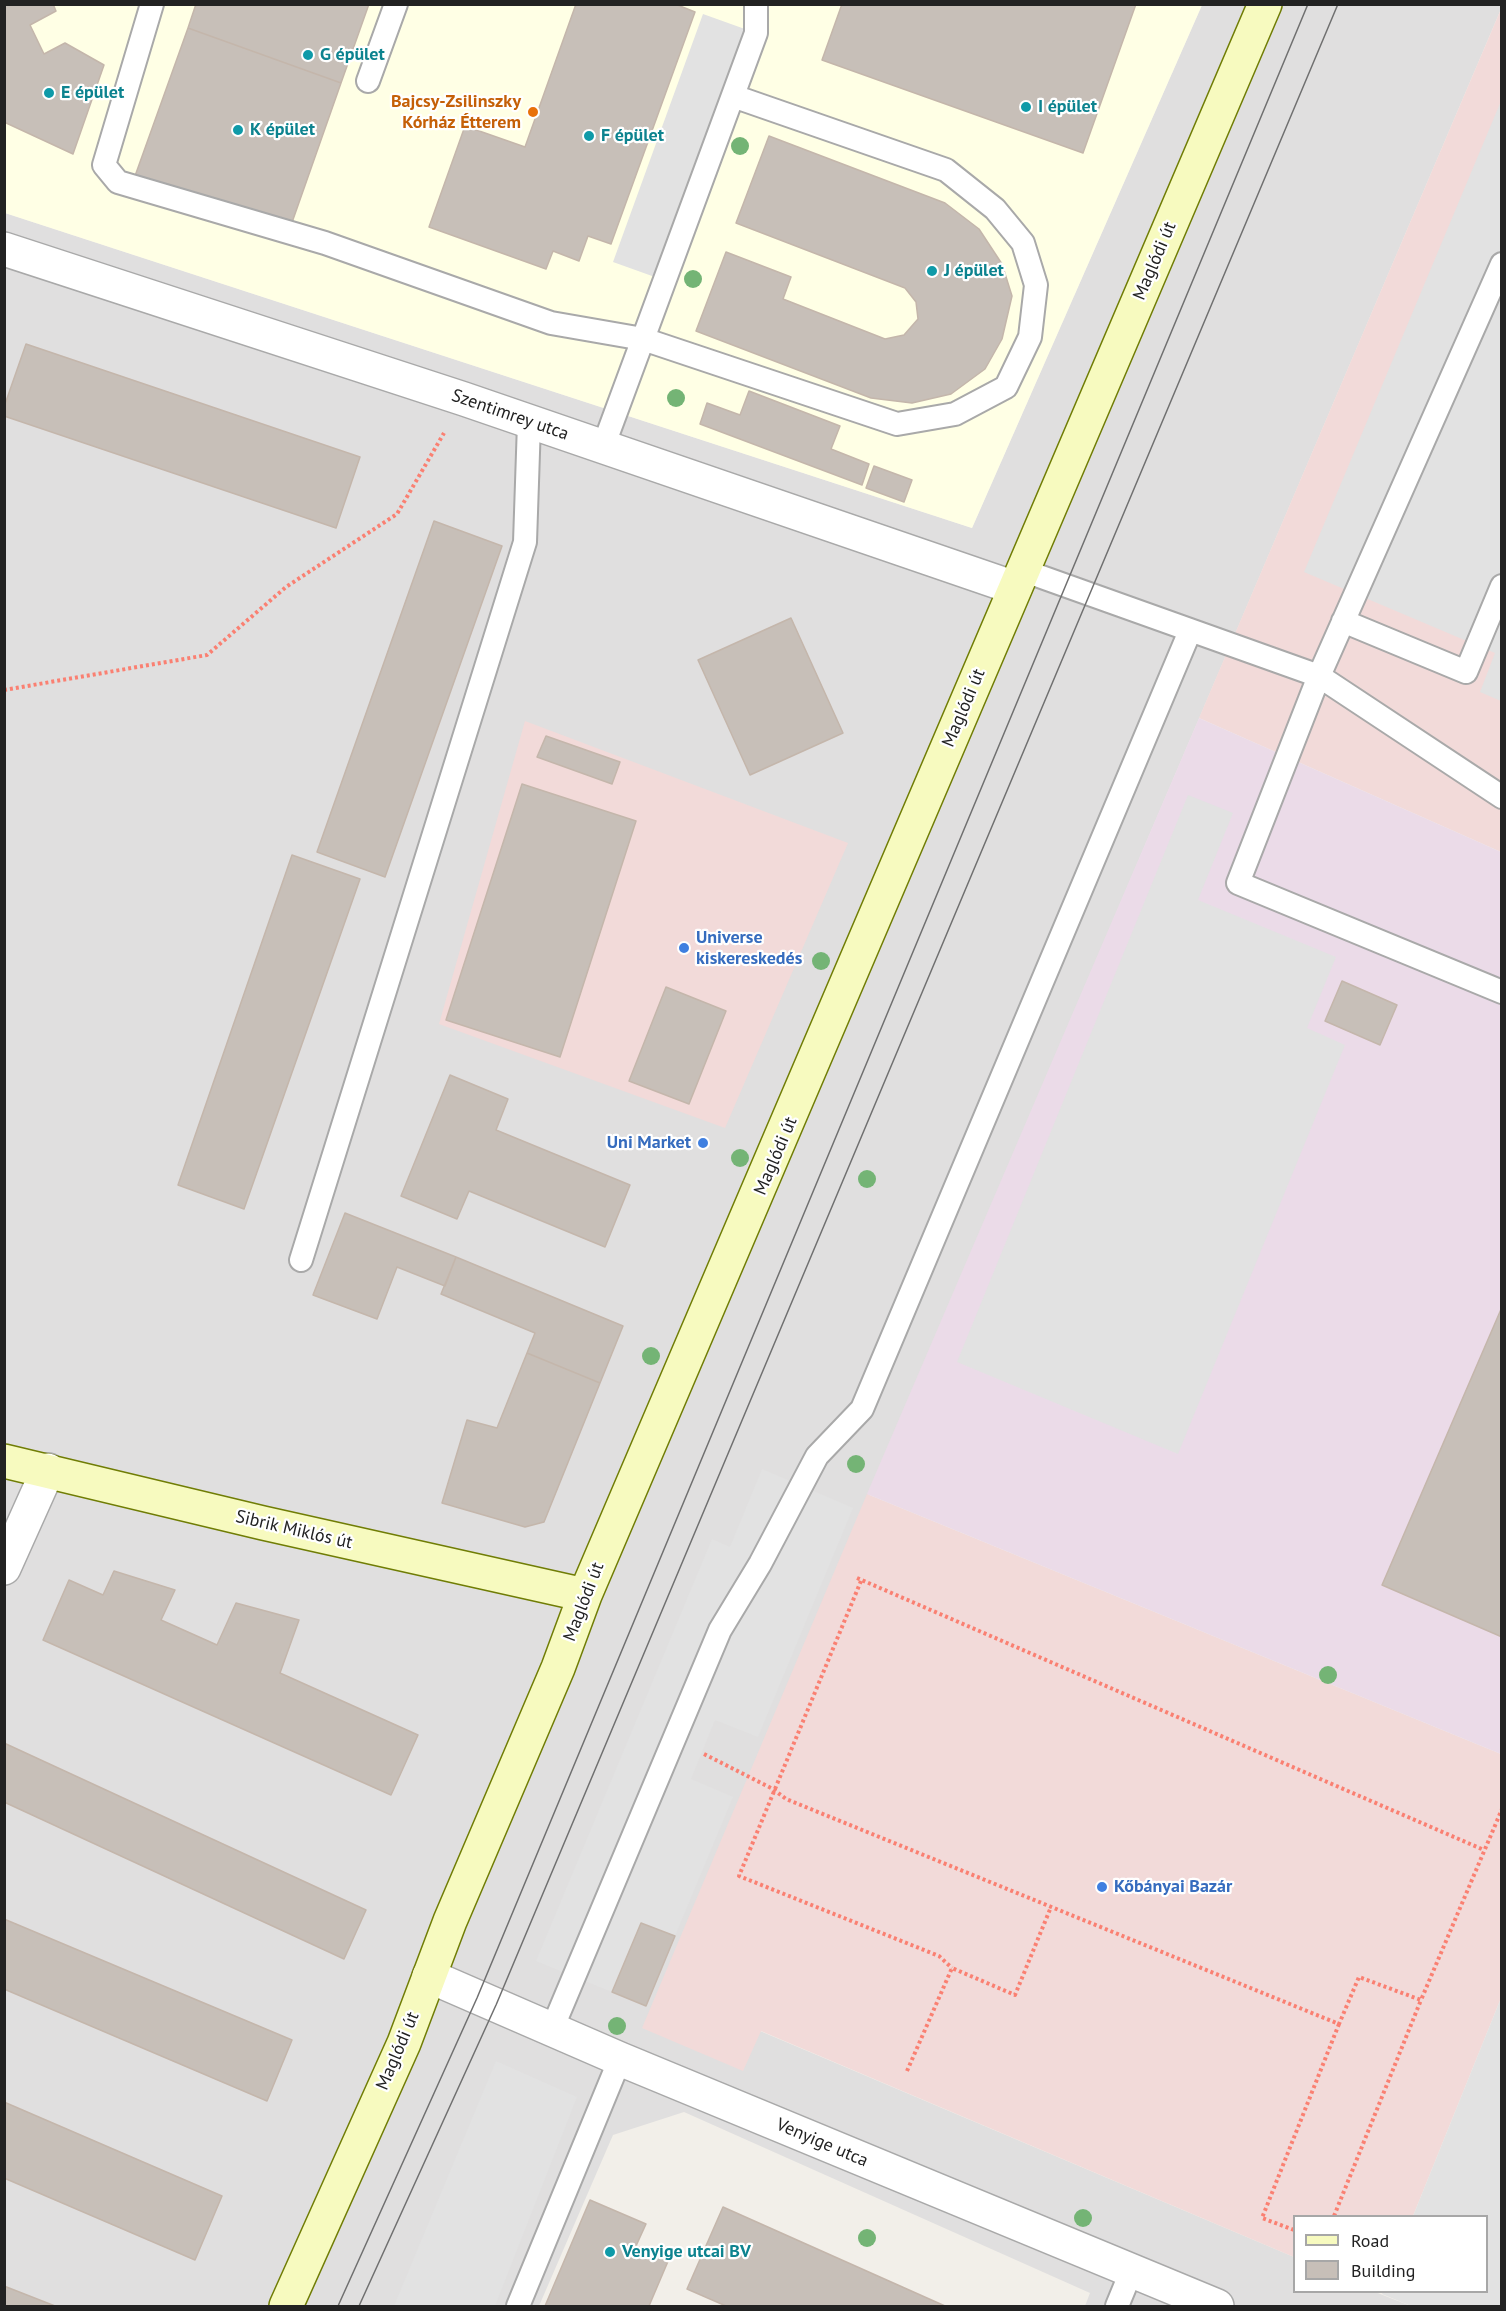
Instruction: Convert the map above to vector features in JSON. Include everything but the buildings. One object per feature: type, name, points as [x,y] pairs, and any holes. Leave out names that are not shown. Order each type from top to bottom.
[{"type":"street","name":"Maglódi út","points":[[286,2307],[404,2043],[429,1976],[558,1668],[585,1595],[779,1149],[1018,579],[1265,4]]},
{"type":"street","name":"Szentimrey utca","points":[[4,249],[464,399],[529,423],[1018,579]]},
{"type":"street","name":"Sibrik Miklós út","points":[[4,1461],[263,1523],[585,1595]]},
{"type":"street","points":[[4,1568],[48,1470]]},
{"type":"street","name":"Venyige utca","points":[[429,1976],[620,2059],[1217,2307]]},
{"type":"lane","points":[[152,4],[104,165],[118,182],[325,243],[551,323],[643,339],[897,423],[956,414],[1006,387],[1030,337],[1036,285],[1023,243],[995,209],[946,170],[733,96]]},
{"type":"lane","points":[[368,81],[396,4]]},
{"type":"lane","points":[[603,447],[756,33],[756,4]]},
{"type":"lane","points":[[1502,264],[1319,676],[1238,883],[1502,992]]},
{"type":"lane","points":[[301,1260],[525,542],[529,423]]},
{"type":"lane","points":[[1018,579],[1190,631],[1319,676],[1502,797]]},
{"type":"lane","points":[[1343,621],[1466,672],[1502,586]]},
{"type":"lane","points":[[552,2029],[720,1630],[760,1564],[816,1456],[862,1409],[1190,631]]},
{"type":"lane","points":[[518,2307],[620,2059]]},
{"type":"lane","points":[[1117,2307],[1131,2272]]},
{"type":"path","points":[[4,690],[207,655],[286,587],[397,514],[464,399]]},
{"type":"path","points":[[1051,1907],[1015,1995],[952,1968],[939,1956],[739,1876],[859,1580],[1484,1850]]},
{"type":"path","points":[[674,1738],[773,1789],[786,1799],[1339,2024]]},
{"type":"path","points":[[1335,2215],[1421,2000],[1502,1809]]},
{"type":"path","points":[[908,2071],[952,1968]]},
{"type":"path","points":[[1293,2230],[1262,2218],[1359,1977],[1421,2000]]},
{"type":"shaded area","points":[[5,5],[1202,5],[972,528],[5,213]]},
{"type":"shaded area","points":[[1202,5],[1501,5],[749,1776],[760,2031],[1293,2257],[1293,2293],[1378,2293],[1411,2306],[1085,2306],[1090,2293],[684,2112],[613,2135],[539,2306],[5,2306],[5,213],[972,528]]},
{"type":"shaded area","points":[[1501,9],[1501,852],[1199,718]]},
{"type":"shaded area","points":[[703,14],[756,33],[666,281],[613,262]]},
{"type":"shaded area","points":[[1501,101],[1501,701],[1480,692],[1495,653],[1304,572]]},
{"type":"shaded area","points":[[1199,718],[1501,852],[1501,1754],[867,1494]]},
{"type":"shaded area","points":[[525,721],[848,843],[725,1128],[439,1024]]},
{"type":"shaded area","points":[[1188,795],[1233,813],[1198,900],[1336,957],[1307,1028],[1345,1045],[1178,1454],[957,1362]]},
{"type":"shaded area","points":[[762,1469],[853,1508],[758,1737],[715,1720],[691,1779],[733,1797],[675,1936],[641,1923],[612,1992],[536,1961],[712,1539],[730,1547]]},
{"type":"shaded area","name":"Kőbányai Bazár","points":[[867,1494],[1501,1754],[1501,1998],[1413,2215],[1293,2215],[1293,2257],[761,2031],[743,2071],[642,2028]]},
{"type":"shaded area","points":[[1501,1998],[1501,2306],[1411,2306],[1382,2294],[1488,2293],[1488,2215],[1413,2215]]},
{"type":"shaded area","points":[[496,2061],[577,2097],[495,2306],[394,2306]]},
{"type":"tram line","points":[[338,2306],[477,1998],[1308,4]]},
{"type":"tram line","points":[[359,2306],[496,2005],[1338,4]]},
{"type":"place","name":"G épület","points":[[308,55]]},
{"type":"place","name":"E épület","points":[[49,93]]},
{"type":"place","name":"I épület","points":[[1026,107]]},
{"type":"place","name":"Bajcsy-Zsilinszky Kórház Étterem","points":[[533,112]]},
{"type":"place","name":"K épület","points":[[238,130]]},
{"type":"place","name":"F épület","points":[[589,136]]},
{"type":"place","name":"J épület","points":[[932,271]]},
{"type":"place","name":"Universe kiskereskedés","points":[[684,948]]},
{"type":"place","name":"Uni Market","points":[[703,1143]]},
{"type":"place","name":"Kőbányai Bazár","points":[[1102,1887]]},
{"type":"place","name":"Venyige utcai BV","points":[[610,2252]]}]
